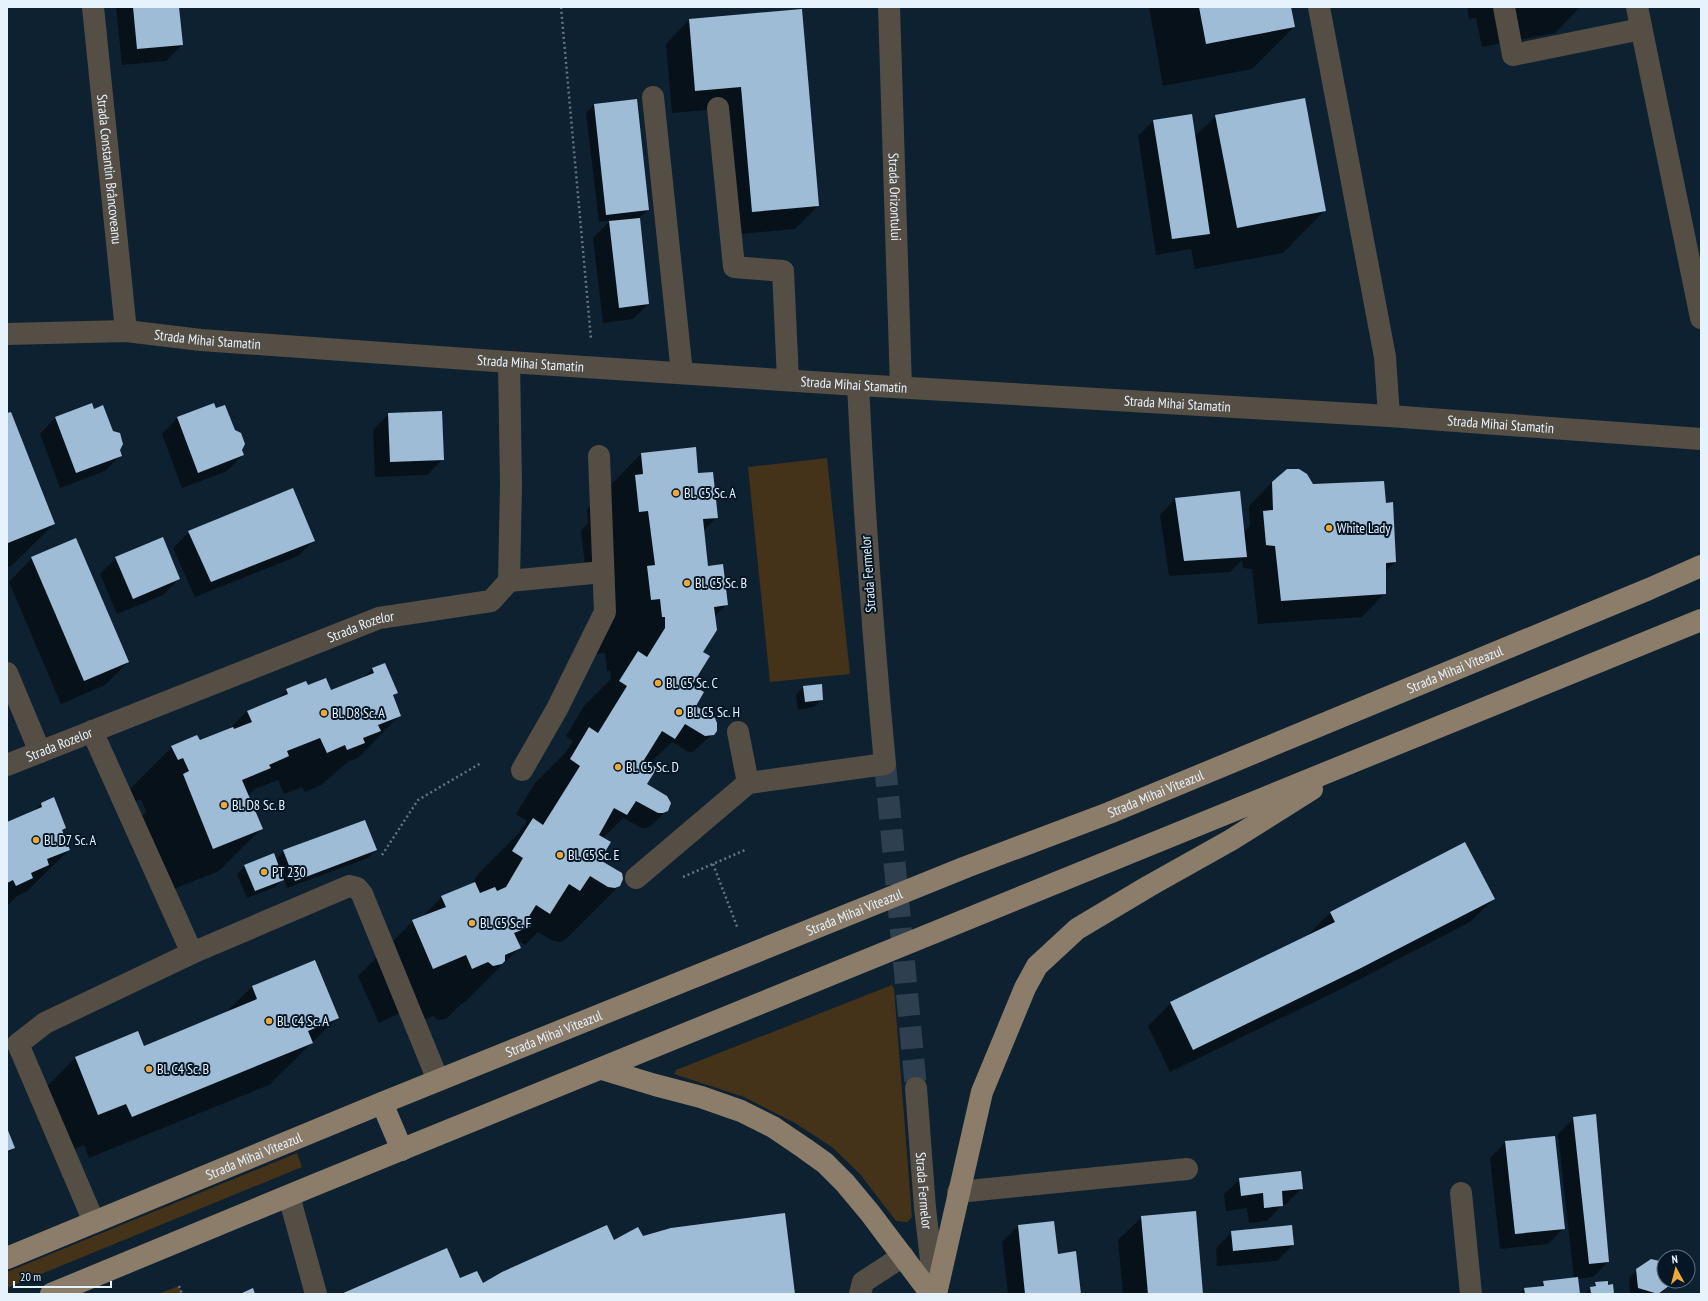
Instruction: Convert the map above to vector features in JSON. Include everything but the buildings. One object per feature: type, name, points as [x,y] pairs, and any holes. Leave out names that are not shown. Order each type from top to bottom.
[{"type":"main road","name":"Strada Mihai Viteazul","points":[[7,1258],[438,1080],[966,867],[1109,813],[1649,590],[1701,566]]},
{"type":"main road","points":[[51,1294],[1701,620]]},
{"type":"main road","points":[[935,1294],[982,1092],[1026,988],[1037,966],[1077,929],[1149,886],[1231,840],[1360,758]]},
{"type":"main road","points":[[602,1069],[701,1097],[741,1111],[773,1127],[804,1148],[830,1168],[870,1213],[931,1294]]},
{"type":"main road","points":[[382,1103],[402,1150]]},
{"type":"street","name":"Strada Constantin Brâncoveanu","points":[[94,7],[126,331]]},
{"type":"street","name":"Strada Orizontului","points":[[889,7],[901,387]]},
{"type":"street","points":[[1319,7],[1385,357],[1389,416]]},
{"type":"street","points":[[1504,7],[1514,55],[1641,29]]},
{"type":"street","points":[[1637,7],[1701,318]]},
{"type":"street","points":[[653,97],[682,373]]},
{"type":"street","points":[[718,108],[734,267],[783,271],[788,380]]},
{"type":"street","name":"Strada Mihai Stamatin","points":[[7,334],[126,331],[201,340],[508,362],[858,385],[1389,416],[1701,439]]},
{"type":"street","points":[[508,362],[511,500],[509,581],[603,572]]},
{"type":"street","name":"Strada Fermelor","points":[[748,783],[885,764],[873,644],[864,519],[858,385]]},
{"type":"street","points":[[522,770],[557,709],[605,612],[599,456]]},
{"type":"street","name":"Strada Rozelor","points":[[7,765],[379,618],[491,601],[509,581]]},
{"type":"street","points":[[7,673],[40,752]]},
{"type":"street","points":[[92,731],[192,953]]},
{"type":"street","points":[[636,878],[748,783],[738,732]]},
{"type":"street","points":[[94,1222],[12,1046],[45,1022],[192,953],[349,886],[357,888],[362,894],[438,1080]]},
{"type":"street","name":"Strada Fermelor","points":[[916,1088],[925,1208],[935,1294]]},
{"type":"street","points":[[958,1192],[1187,1169]]},
{"type":"street","points":[[1461,1193],[1471,1294]]},
{"type":"street","points":[[289,1196],[316,1294]]},
{"type":"street","points":[[860,1294],[863,1282],[903,1256]]},
{"type":"path","points":[[561,7],[593,367]]},
{"type":"path","points":[[382,855],[418,800],[481,763]]},
{"type":"path","points":[[681,878],[745,850]]},
{"type":"path","points":[[713,864],[739,932]]},
{"type":"path","points":[[179,1286],[182,1294]]},
{"type":"shaded area","points":[[827,458],[850,674],[770,682],[748,467]]},
{"type":"shaded area","points":[[892,985],[894,989],[912,1217],[907,1222],[896,1221],[860,1174],[832,1147],[795,1123],[744,1097],[674,1074],[676,1070]]},
{"type":"shaded area","points":[[297,1153],[302,1167],[7,1288],[7,1272]]},
{"type":"shaded area","points":[[179,1286],[182,1294],[158,1294]]},
{"type":"tunnel","points":[[885,764],[916,1088]]},
{"type":"place","name":"Bl. C5 Sc. A","points":[[676,493]]},
{"type":"place","name":"White Lady","points":[[1329,528]]},
{"type":"place","name":"Bl. C5 Sc. B","points":[[687,583]]},
{"type":"place","name":"Bl. C5 Sc. C","points":[[658,683]]},
{"type":"place","name":"Bl. C5 Sc. H","points":[[679,712]]},
{"type":"place","name":"Bl. D8 Sc. A","points":[[324,713]]},
{"type":"place","name":"Bl. C5 Sc. D","points":[[618,767]]},
{"type":"place","name":"Bl. D8 Sc. B","points":[[224,805]]},
{"type":"place","name":"Bl. D7 Sc. A","points":[[36,840]]},
{"type":"place","name":"Bl. C5 Sc. E","points":[[560,855]]},
{"type":"place","name":"PT 230","points":[[264,872]]},
{"type":"place","name":"Bl. C5 Sc. F","points":[[472,923]]},
{"type":"place","name":"Bl. C4 Sc. A","points":[[269,1021]]},
{"type":"place","name":"Bl. C4 Sc. B","points":[[149,1069]]}]
